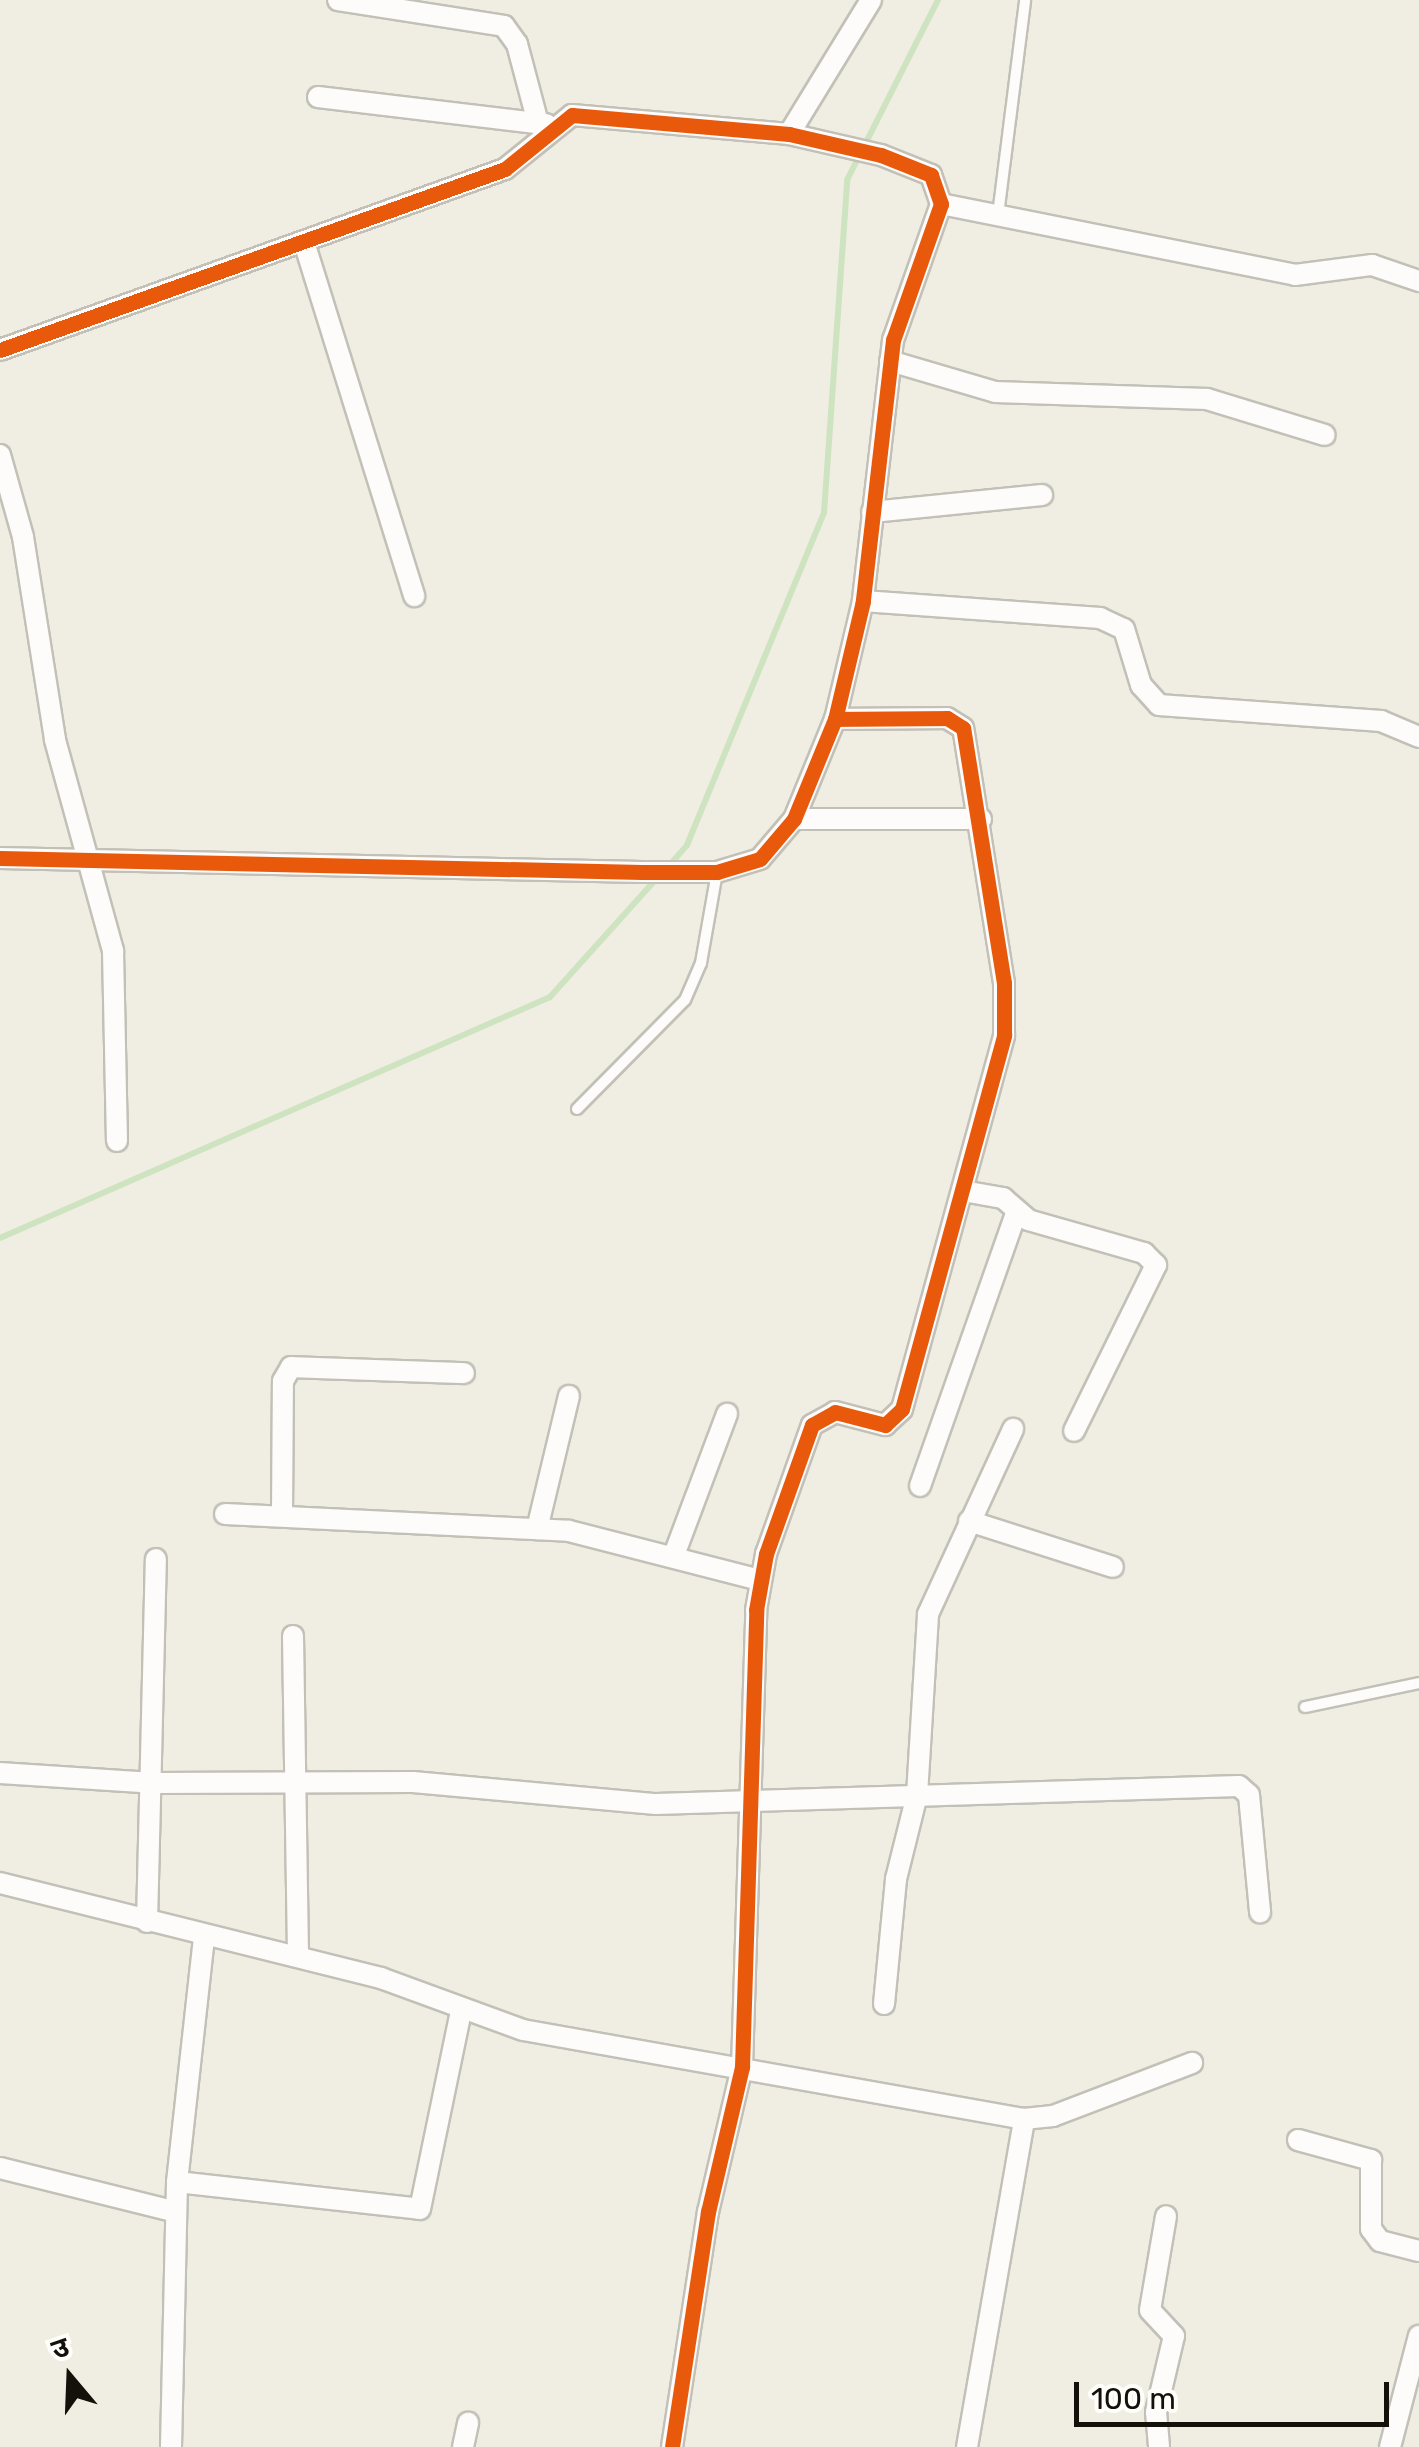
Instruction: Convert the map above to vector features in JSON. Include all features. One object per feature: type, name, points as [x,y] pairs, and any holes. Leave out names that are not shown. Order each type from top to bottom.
[{"type":"street","points":[[338,0],[504,26],[517,44],[545,124]]},
{"type":"street","points":[[789,134],[871,0]]},
{"type":"street","points":[[0,858],[716,872],[760,859],[794,819],[835,719],[863,600],[890,362],[941,204],[931,174],[880,155],[789,134],[641,116],[572,116],[545,124],[318,97]]},
{"type":"street","points":[[0,350],[518,162],[545,124]]},
{"type":"street","points":[[941,204],[1295,275],[1372,265],[1419,281]]},
{"type":"street","points":[[304,242],[414,596]]},
{"type":"street","points":[[890,362],[994,392],[1207,398],[1325,436]]},
{"type":"street","points":[[0,454],[24,537],[55,740],[113,951],[116,1141]]},
{"type":"street","points":[[872,512],[1042,495]]},
{"type":"street","points":[[863,600],[1100,618],[1124,629],[1141,684],[1158,705],[1416,729]]},
{"type":"street","points":[[672,2447],[708,2212],[742,2067],[760,1580],[812,1425],[835,1412],[885,1425],[902,1409],[963,1191],[1006,1007],[970,742],[954,720],[835,719]]},
{"type":"street","points":[[794,819],[981,819]]},
{"type":"street","points":[[963,1191],[1003,1198],[1016,1213],[1144,1253],[1156,1265],[1074,1430]]},
{"type":"street","points":[[920,1486],[1016,1213]]},
{"type":"street","points":[[282,1515],[283,1381],[291,1367],[464,1373]]},
{"type":"street","points":[[537,1529],[570,1396]]},
{"type":"street","points":[[674,1555],[727,1414]]},
{"type":"street","points":[[884,2004],[896,1879],[917,1796],[928,1614],[1013,1430]]},
{"type":"street","points":[[225,1514],[537,1529],[674,1555],[760,1580]]},
{"type":"street","points":[[969,1521],[1112,1566]]},
{"type":"street","points":[[147,1922],[156,1559]]},
{"type":"street","points":[[293,1636],[298,1956]]},
{"type":"street","points":[[0,1772],[153,1783],[413,1782],[626,1803],[1239,1786],[1250,1796],[1260,1912]]},
{"type":"street","points":[[0,1883],[204,1938],[298,1956],[461,2010],[568,2040],[742,2067],[1024,2119],[1054,2116],[1192,2063]]},
{"type":"street","points":[[172,2447],[177,2182],[204,1938]]},
{"type":"street","points":[[177,2182],[420,2208],[461,2010]]},
{"type":"street","points":[[967,2447],[1024,2119]]},
{"type":"street","points":[[1298,2140],[1371,2160],[1371,2230],[1380,2241],[1419,2252]]},
{"type":"street","points":[[0,2168],[176,2212]]},
{"type":"street","points":[[1166,2216],[1150,2310],[1174,2336],[1156,2412],[1158,2446],[1176,2447]]},
{"type":"street","points":[[1390,2447],[1419,2336]]},
{"type":"street","points":[[463,2447],[468,2423]]},
{"type":"lane","points":[[998,215],[1025,0]]},
{"type":"lane","points":[[576,1108],[685,1000],[701,963],[716,872]]},
{"type":"lane","points":[[1305,1707],[1419,1683]]},
{"type":"waterway","points":[[668,867],[687,845],[824,513],[847,180],[938,0]]},
{"type":"waterway","points":[[0,1238],[550,997],[659,876]]},
{"type":"cycle path","points":[[0,350],[505,169],[572,115],[789,134],[881,155],[931,175],[941,204],[893,340],[863,601],[835,719],[794,819],[760,859],[717,872],[642,872],[0,858]]},
{"type":"cycle path","points":[[672,2447],[708,2212],[742,2067],[756,1610],[766,1554],[812,1425],[835,1412],[885,1425],[902,1409],[1004,1035],[1004,983],[963,728],[947,718],[835,719]]}]
